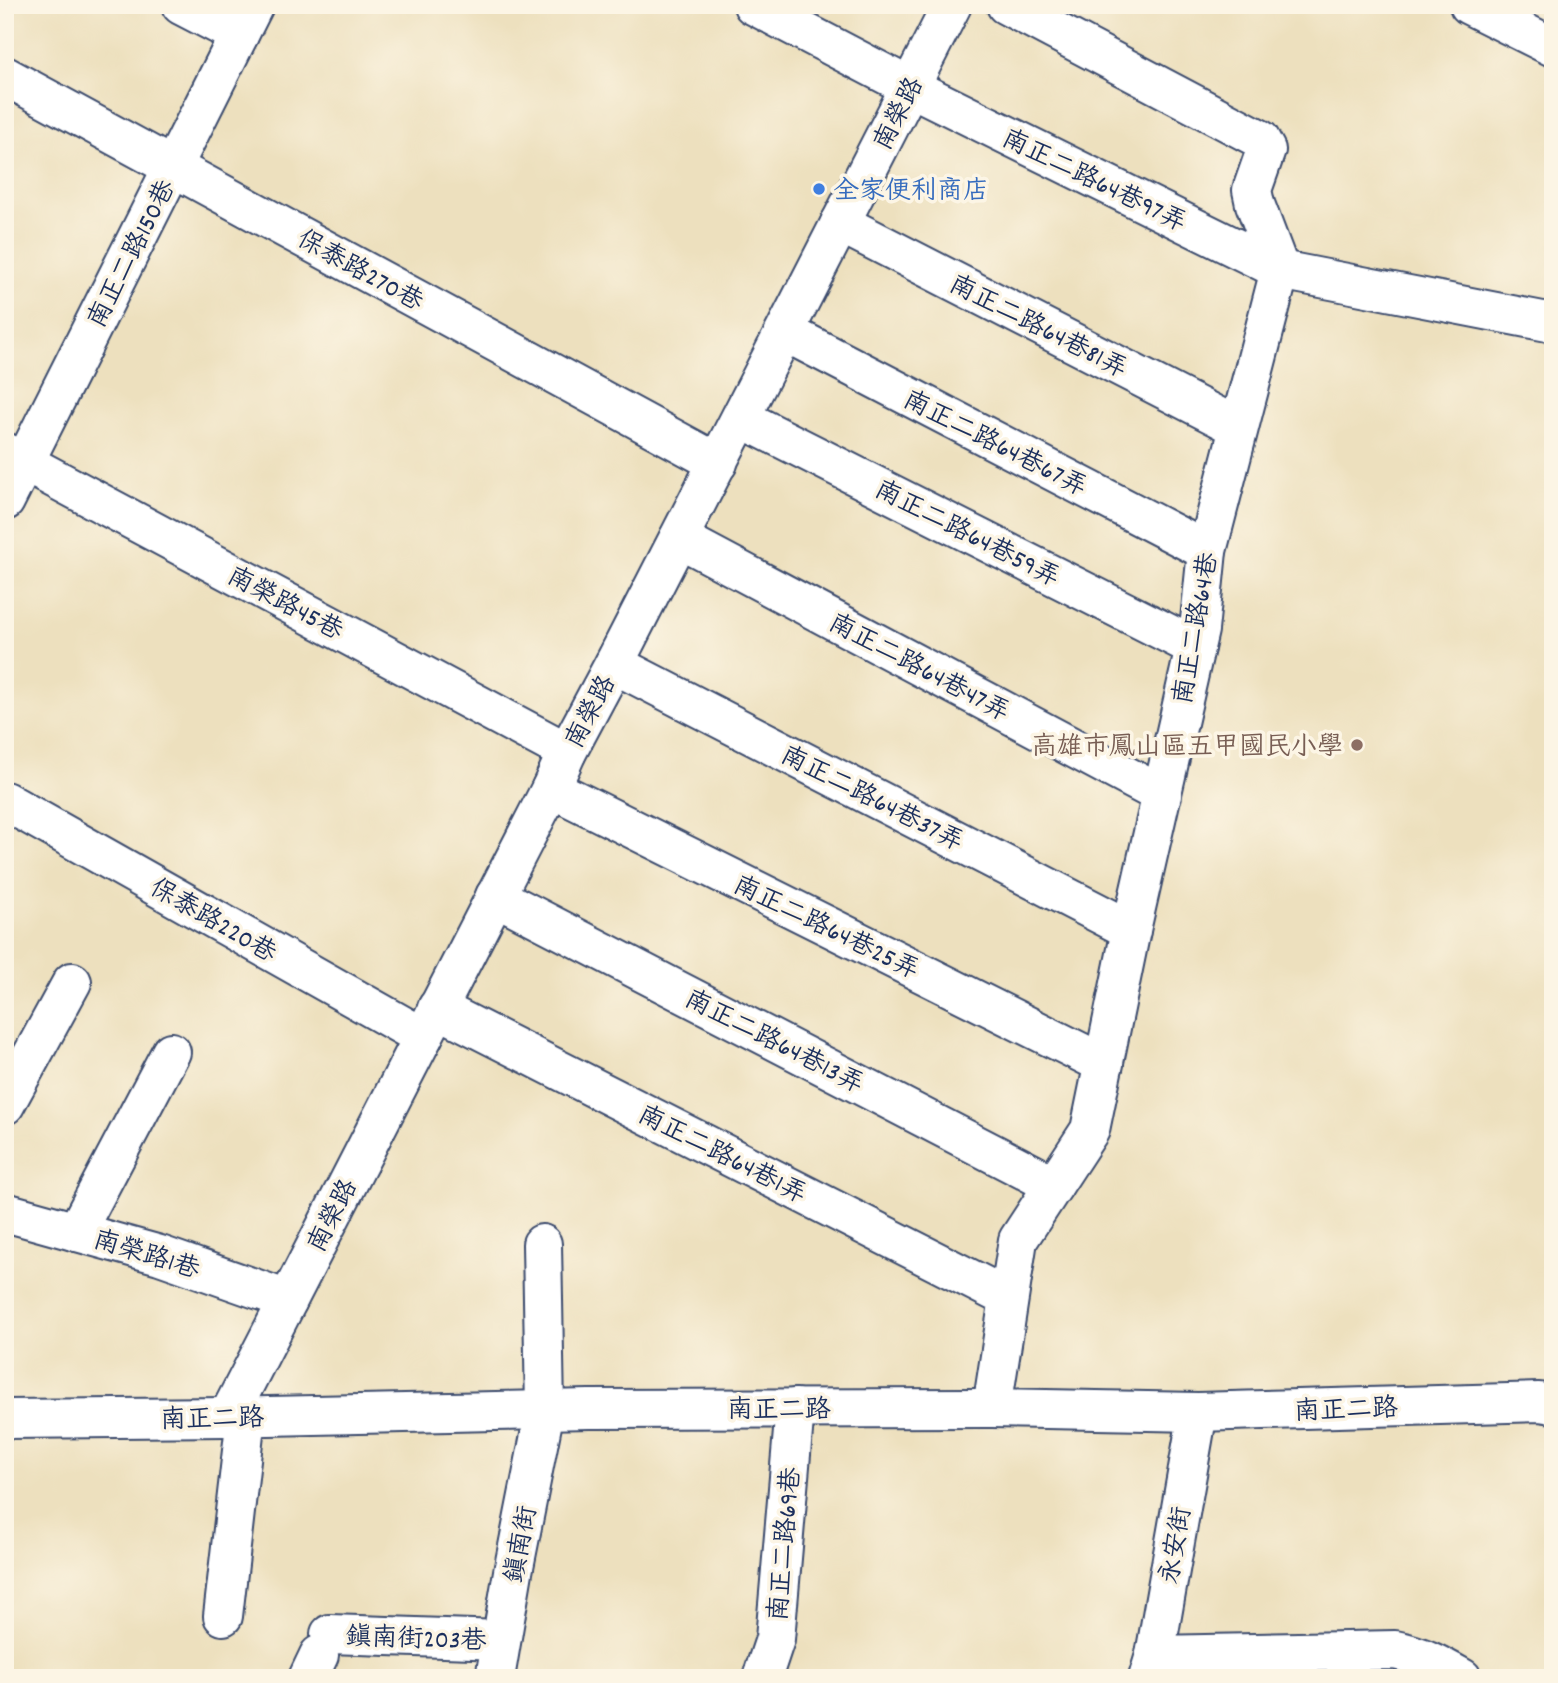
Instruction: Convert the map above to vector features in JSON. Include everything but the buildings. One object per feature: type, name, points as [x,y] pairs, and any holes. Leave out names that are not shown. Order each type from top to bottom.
[{"type":"street","points":[[181,5],[247,20]]},
{"type":"street","name":"南正二路64巷97弄","points":[[754,5],[910,87],[1280,270]]},
{"type":"street","name":"南榮路","points":[[237,1417],[288,1300],[551,788],[566,752],[718,463],[952,5]]},
{"type":"street","points":[[1006,5],[1259,139],[1266,150],[1252,190],[1280,270],[1553,323]]},
{"type":"street","points":[[1488,9],[1553,47]]},
{"type":"street","name":"南正二路150巷","points":[[5,501],[15,457],[173,167],[247,20]]},
{"type":"street","name":"保泰路270巷","points":[[5,76],[718,463]]},
{"type":"street","name":"南正二路64巷81弄","points":[[840,223],[1238,428]]},
{"type":"street","name":"南正二路64巷","points":[[992,1408],[1018,1240],[1090,1130],[1131,930],[1199,630],[1207,551],[1280,270]]},
{"type":"street","name":"南正二路64巷67弄","points":[[785,332],[1207,551]]},
{"type":"street","name":"南正二路64巷59弄","points":[[740,418],[1195,647]]},
{"type":"street","name":"南榮路45巷","points":[[15,457],[566,752]]},
{"type":"street","name":"南正二路64巷47弄","points":[[679,538],[1162,795]]},
{"type":"street","name":"南正二路64巷37弄","points":[[614,664],[1131,930]]},
{"type":"street","name":"南正二路64巷25弄","points":[[551,788],[1104,1064]]},
{"type":"street","name":"保泰路220巷","points":[[5,801],[430,1023]]},
{"type":"street","name":"南正二路64巷13弄","points":[[495,896],[1054,1185]]},
{"type":"street","points":[[5,1105],[72,982]]},
{"type":"street","name":"南正二路64巷1弄","points":[[430,1023],[1008,1298]]},
{"type":"street","points":[[76,1232],[171,1052]]},
{"type":"street","name":"南榮路1巷","points":[[5,1212],[160,1255],[288,1300]]},
{"type":"street","name":"鎮南街","points":[[495,1678],[545,1410],[542,1244]]},
{"type":"street","name":"南正二路","points":[[5,1419],[795,1408],[1198,1412],[1539,1402],[1553,1404]]},
{"type":"street","name":"南正二路69巷","points":[[762,1678],[775,1639],[795,1408]]},
{"type":"street","name":"永安街","points":[[1151,1666],[1198,1412]]},
{"type":"street","points":[[223,1616],[237,1417]]},
{"type":"street","name":"鎮南街203巷","points":[[319,1655],[502,1640]]},
{"type":"street","points":[[1151,1666],[1329,1665],[1395,1650],[1413,1653],[1435,1662],[1462,1678]]},
{"type":"place","name":"全家便利商店","points":[[819,189]]},
{"type":"place","name":"高雄市鳳山區五甲國民小學","points":[[1357,745]]}]
